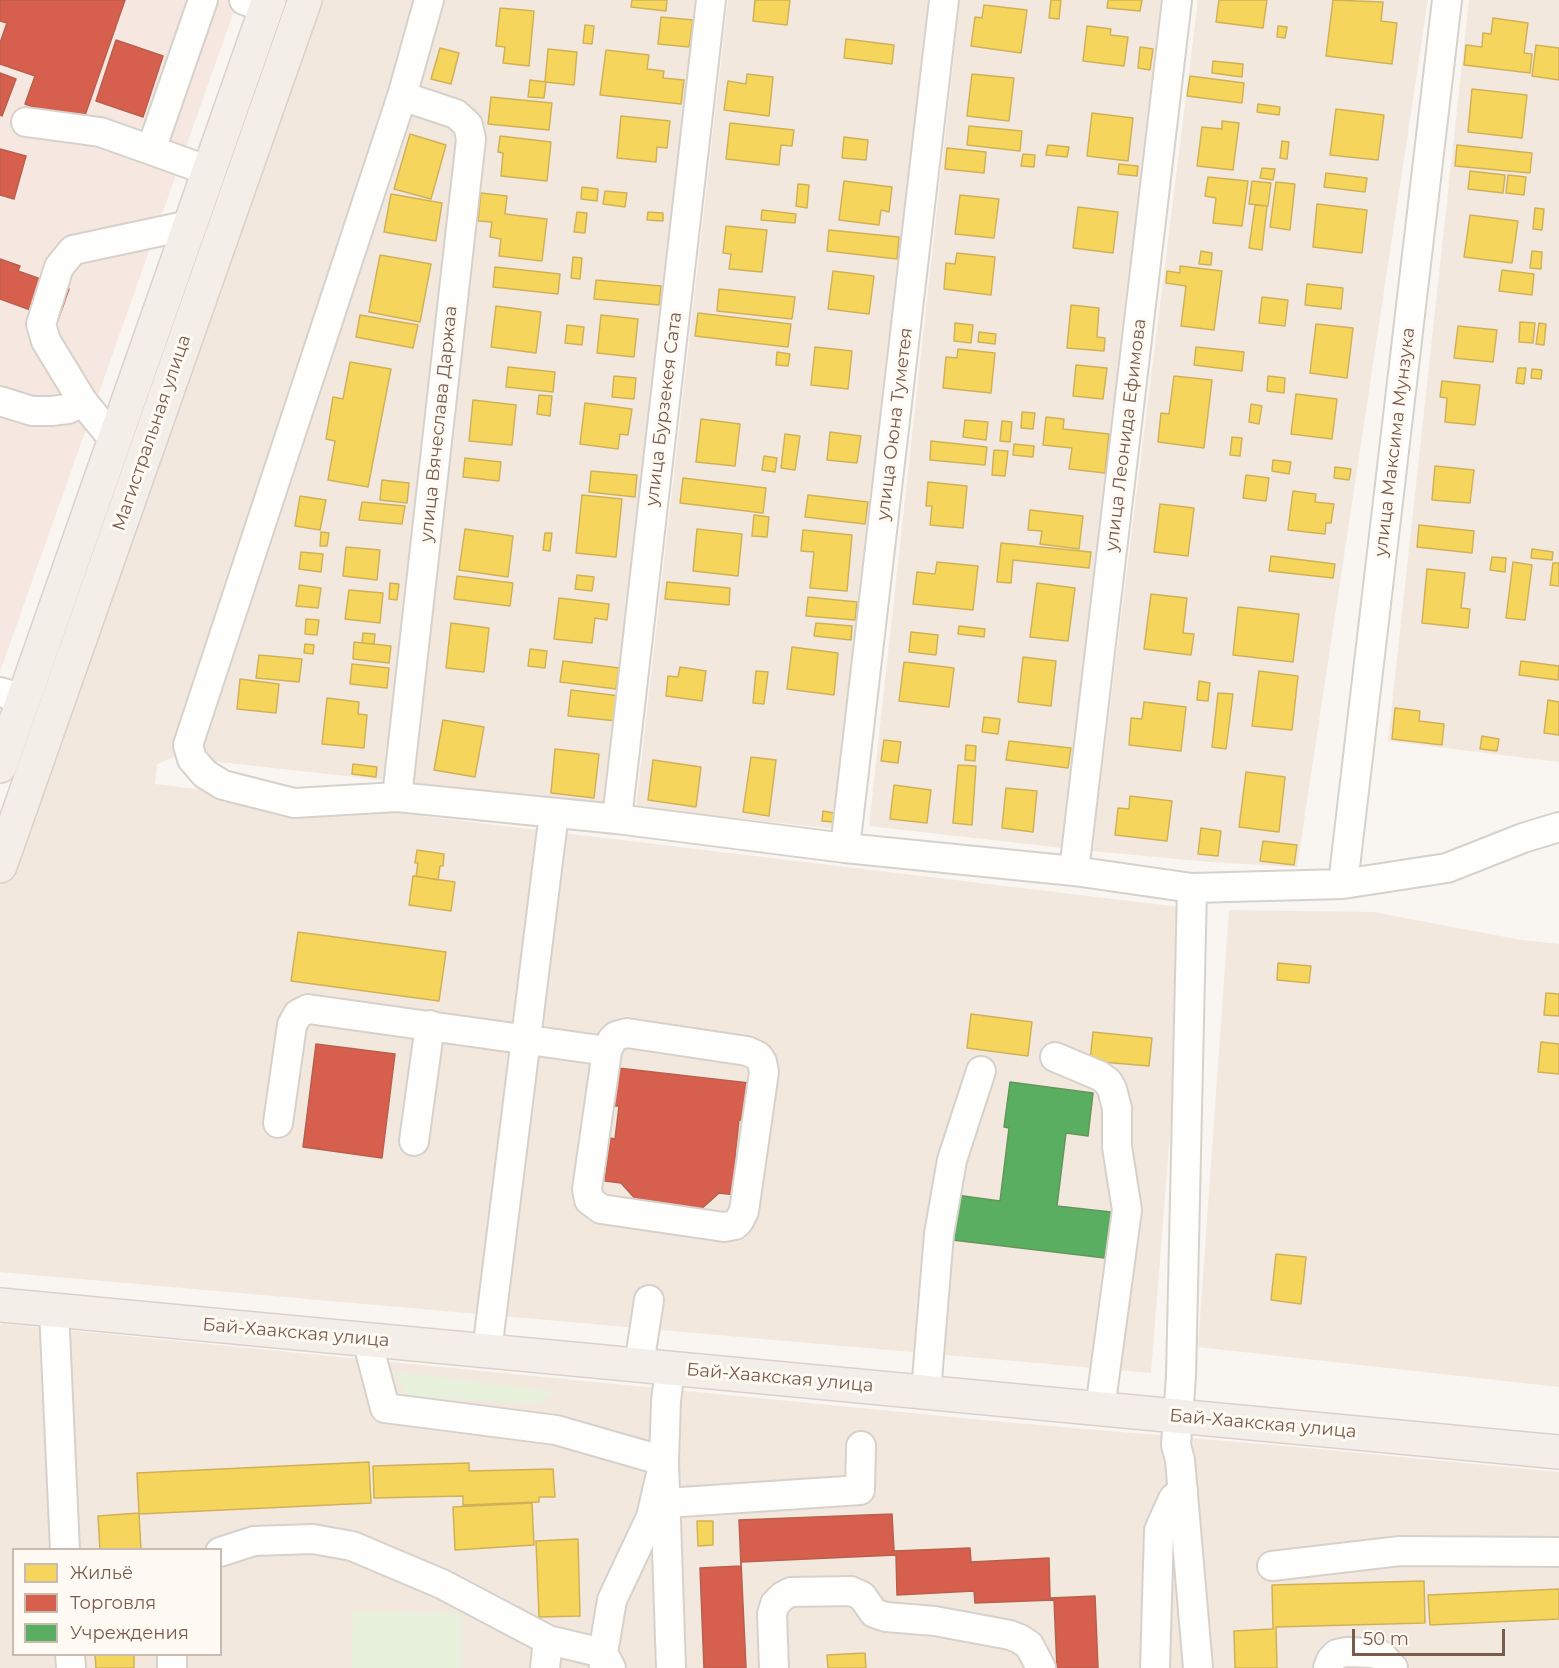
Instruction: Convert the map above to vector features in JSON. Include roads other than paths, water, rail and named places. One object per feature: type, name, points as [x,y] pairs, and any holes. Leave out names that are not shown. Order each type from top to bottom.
[{"type":"main road","name":"Магистральная улица","points":[[0,867],[305,0]]},
{"type":"main road","name":"Магистральная улица","points":[[0,766],[12,695],[115,441],[209,171],[260,3]]},
{"type":"main road","name":"Бай-Хаакская улица","points":[[0,1305],[1559,1452]]},
{"type":"street","points":[[151,150],[203,0]]},
{"type":"street","points":[[429,0],[402,96],[188,744],[192,759],[205,774],[223,785],[294,803],[397,796],[617,819],[845,848],[1074,871],[1192,888],[1343,884],[1447,868],[1523,838],[1559,827]]},
{"type":"street","name":"улица Бурзекея Сата","points":[[617,819],[711,0]]},
{"type":"street","name":"улица Оюна Туметея","points":[[845,848],[944,0]]},
{"type":"street","name":"улица Леонида Ефимова","points":[[1074,871],[1177,0]]},
{"type":"street","name":"улица Максима Мунзука","points":[[1343,884],[1447,0]]},
{"type":"street","name":"улица Вячеслава Даржаа","points":[[397,796],[471,139],[468,125],[456,114],[402,96]]},
{"type":"street","points":[[26,122],[100,132],[209,171]]},
{"type":"street","points":[[115,441],[82,402],[46,341],[41,324],[59,267],[73,250],[190,225]]},
{"type":"street","points":[[0,401],[32,411],[68,409],[82,402]]},
{"type":"street","points":[[487,1351],[554,813]]},
{"type":"street","points":[[1192,888],[1181,1376],[1176,1445],[1183,1490],[1198,1668]]},
{"type":"street","points":[[278,1123],[292,1025],[298,1014],[314,1008],[607,1051]]},
{"type":"street","points":[[414,1141],[430,1025]]},
{"type":"street","points":[[627,1033],[747,1051],[758,1056],[764,1066],[764,1072],[744,1211],[735,1225],[724,1227],[611,1211],[592,1204],[587,1195],[587,1189],[607,1051],[616,1036],[627,1033]]},
{"type":"street","points":[[1055,1057],[1100,1076],[1108,1082],[1117,1108],[1118,1156],[1127,1210],[1100,1409]]},
{"type":"street","points":[[926,1392],[939,1234],[952,1160],[981,1071]]},
{"type":"street","points":[[649,1300],[655,1367],[666,1401],[664,1461],[671,1668]]},
{"type":"street","points":[[54,1310],[65,1548]]},
{"type":"street","points":[[368,1340],[385,1408],[556,1430],[664,1461]]},
{"type":"street","points":[[666,1503],[860,1490],[861,1446]]},
{"type":"street","points":[[222,1551],[254,1541],[313,1539],[352,1546],[442,1584],[548,1640],[606,1663],[612,1600],[651,1517],[664,1461]]},
{"type":"street","points":[[1155,1668],[1159,1530],[1173,1499],[1183,1490]]},
{"type":"street","points":[[1272,1566],[1400,1551],[1559,1552]]},
{"type":"street","points":[[774,1668],[772,1614],[775,1604],[783,1596],[791,1592],[850,1592],[862,1596],[874,1613],[886,1617],[935,1621],[1010,1635],[1029,1645],[1041,1668]]},
{"type":"street","points":[[545,1668],[548,1640]]},
{"type":"street","points":[[1328,1668],[1331,1660],[1337,1654],[1347,1652],[1380,1655],[1393,1668]]}]
